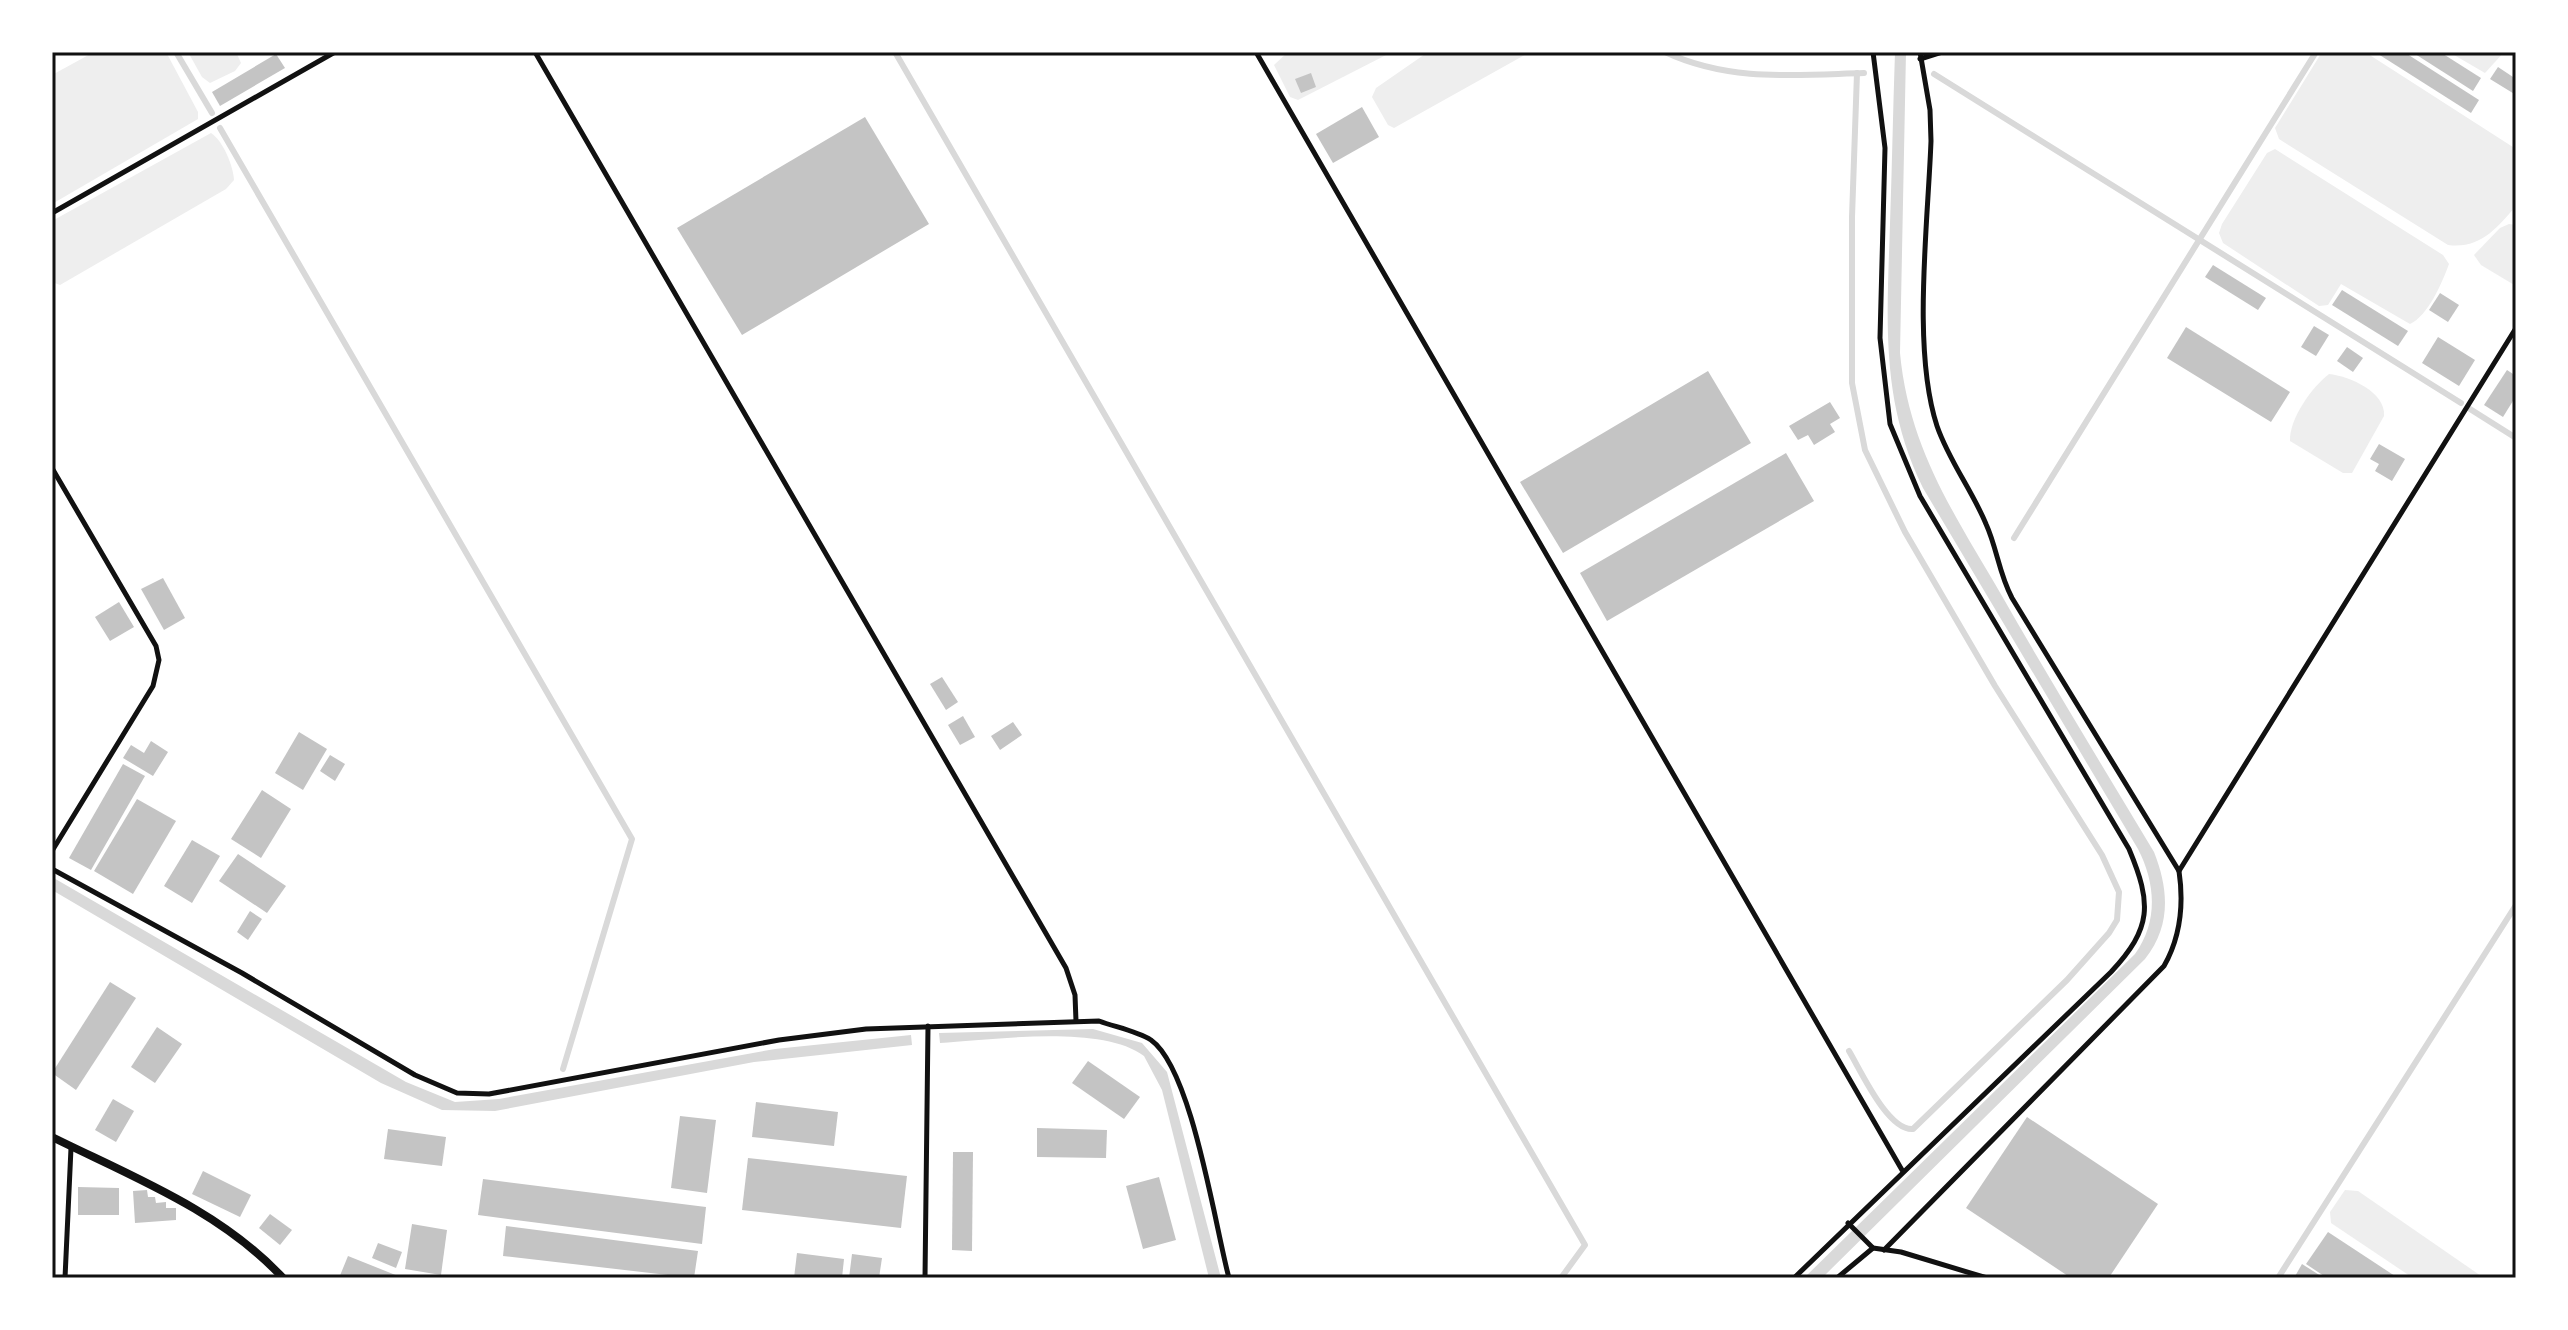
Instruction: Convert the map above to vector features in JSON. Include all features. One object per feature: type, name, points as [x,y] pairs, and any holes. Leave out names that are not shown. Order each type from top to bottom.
[{"type":"street","points":[[52,1137],[214,1220],[256,1249],[283,1278]]},
{"type":"lane","points":[[52,213],[335,52]]},
{"type":"lane","points":[[535,52],[1066,968],[1075,995],[1076,1021]]},
{"type":"lane","points":[[1256,52],[1902,1170]]},
{"type":"lane","points":[[1794,1278],[2132,950],[2146,909],[2140,876],[2129,849],[1920,496],[1890,424],[1880,338],[1885,148],[1873,52]]},
{"type":"lane","points":[[1884,1250],[2164,966],[2174,949],[2180,927],[2182,894],[2179,871],[2012,598],[1986,523],[1949,456],[1937,425],[1926,358],[1931,141],[1930,110],[1920,56],[1942,52]]},
{"type":"lane","points":[[2179,871],[2516,328]]},
{"type":"lane","points":[[52,468],[156,646],[159,660],[153,686],[52,851]]},
{"type":"lane","points":[[52,869],[242,973],[379,1055],[457,1093],[489,1094],[779,1040],[866,1029],[1099,1021],[1151,1040],[1174,1068],[1229,1278]]},
{"type":"lane","points":[[925,1278],[928,1026]]},
{"type":"lane","points":[[65,1278],[71,1147]]},
{"type":"lane","points":[[1848,1223],[1873,1248],[1987,1278]]},
{"type":"lane","points":[[1837,1278],[1873,1248]]},
{"type":"shaded area","points":[[94,52],[166,52],[198,112],[198,119],[52,204],[52,75]]},
{"type":"shaded area","points":[[188,52],[236,52],[241,63],[235,71],[210,83],[202,77]]},
{"type":"shaded area","points":[[1288,52],[1392,52],[1298,100],[1290,97],[1274,65]]},
{"type":"shaded area","points":[[1428,52],[1530,52],[1394,128],[1388,125],[1372,97],[1376,88]]},
{"type":"shaded area","points":[[1895,52],[1906,52],[1900,353],[1913,420],[1951,509],[2154,852],[2163,880],[2165,907],[2159,934],[2145,959],[1822,1278],[1804,1278],[2135,954],[2148,929],[2152,903],[2148,876],[2138,849],[1923,488],[1899,423],[1889,359],[1888,327]]},
{"type":"shaded area","points":[[2322,52],[2365,52],[2516,149],[2516,206],[2486,236],[2469,244],[2448,245],[2279,139],[2275,128]]},
{"type":"shaded area","points":[[2449,52],[2504,52],[2485,73]]},
{"type":"shaded area","points":[[211,133],[223,147],[232,167],[234,180],[226,189],[60,285],[52,282],[52,221]]},
{"type":"shaded area","points":[[2275,149],[2443,255],[2449,264],[2446,272],[2434,298],[2417,320],[2410,324],[2341,284],[2328,305],[2319,306],[2223,243],[2219,233],[2222,224],[2267,153]]},
{"type":"shaded area","points":[[2516,225],[2516,286],[2481,265],[2474,255],[2500,228]]},
{"type":"shaded area","points":[[2329,374],[2365,387],[2383,407],[2384,416],[2352,473],[2343,473],[2290,441],[2293,423],[2303,404]]},
{"type":"shaded area","points":[[52,877],[406,1082],[455,1102],[499,1099],[775,1049],[911,1035],[912,1045],[754,1062],[495,1111],[442,1110],[381,1083],[52,890]]},
{"type":"shaded area","points":[[1093,1029],[1142,1043],[1167,1072],[1221,1278],[1209,1278],[1162,1090],[1144,1056],[1125,1046],[1101,1040],[1045,1036],[940,1043],[939,1033]]},
{"type":"shaded area","points":[[2345,1190],[2358,1191],[2484,1278],[2413,1278],[2331,1223],[2330,1212]]},
{"type":"building","points":[[2375,52],[2404,52],[2479,100],[2471,113]]},
{"type":"building","points":[[2412,52],[2440,52],[2481,78],[2473,91]]},
{"type":"building","points":[[276,54],[285,68],[220,106],[212,92]]},
{"type":"building","points":[[2498,67],[2516,79],[2516,95],[2490,79]]},
{"type":"building","points":[[1311,73],[1316,87],[1301,93],[1295,79]]},
{"type":"building","points":[[1362,107],[1379,137],[1333,163],[1316,134]]},
{"type":"building","points":[[865,117],[929,224],[742,335],[677,228]]},
{"type":"building","points":[[2213,265],[2266,298],[2258,310],[2205,277]]},
{"type":"building","points":[[2342,290],[2408,331],[2398,346],[2332,305]]},
{"type":"building","points":[[2440,293],[2459,305],[2448,322],[2429,310]]},
{"type":"building","points":[[2314,326],[2329,335],[2316,356],[2301,347]]},
{"type":"building","points":[[2186,327],[2290,392],[2271,422],[2167,358]]},
{"type":"building","points":[[2438,337],[2475,360],[2459,386],[2422,363]]},
{"type":"building","points":[[2347,347],[2363,358],[2353,372],[2337,361]]},
{"type":"building","points":[[2507,370],[2516,376],[2516,396],[2503,417],[2484,405]]},
{"type":"building","points":[[1708,371],[1751,443],[1563,553],[1520,482]]},
{"type":"building","points":[[1830,402],[1840,418],[1830,424],[1835,432],[1814,445],[1808,435],[1798,440],[1789,426]]},
{"type":"building","points":[[2379,444],[2405,459],[2392,481],[2375,471],[2379,464],[2370,459]]},
{"type":"building","points":[[1786,453],[1814,501],[1607,621],[1580,573]]},
{"type":"building","points":[[163,578],[185,618],[164,630],[141,589]]},
{"type":"building","points":[[119,602],[134,627],[110,641],[95,617]]},
{"type":"building","points":[[942,677],[958,702],[946,710],[930,684]]},
{"type":"building","points":[[963,716],[975,737],[960,745],[948,725]]},
{"type":"building","points":[[1013,722],[1022,735],[1000,750],[991,736]]},
{"type":"building","points":[[299,732],[327,749],[303,790],[275,773]]},
{"type":"building","points":[[151,741],[168,752],[153,776],[123,758],[131,745],[144,753]]},
{"type":"building","points":[[330,755],[345,764],[335,781],[320,771]]},
{"type":"building","points":[[123,764],[145,776],[91,870],[69,858]]},
{"type":"building","points":[[262,790],[291,809],[261,858],[231,839]]},
{"type":"building","points":[[137,799],[176,821],[133,894],[94,871]]},
{"type":"building","points":[[192,840],[220,856],[192,903],[164,886]]},
{"type":"building","points":[[238,854],[286,886],[267,913],[219,881]]},
{"type":"building","points":[[250,911],[262,919],[248,940],[237,932]]},
{"type":"building","points":[[110,982],[136,998],[76,1090],[52,1073]]},
{"type":"building","points":[[157,1027],[182,1044],[155,1083],[131,1067]]},
{"type":"building","points":[[1088,1061],[1140,1097],[1124,1119],[1072,1083]]},
{"type":"building","points":[[113,1099],[134,1111],[116,1142],[95,1130]]},
{"type":"building","points":[[756,1102],[838,1112],[834,1146],[752,1137]]},
{"type":"building","points":[[680,1116],[716,1120],[707,1193],[671,1188]]},
{"type":"building","points":[[2027,1117],[2158,1204],[2110,1276],[2071,1278],[1966,1208]]},
{"type":"building","points":[[1037,1128],[1107,1130],[1106,1158],[1037,1157]]},
{"type":"building","points":[[388,1129],[446,1137],[442,1166],[384,1159]]},
{"type":"building","points":[[953,1152],[973,1152],[972,1251],[952,1250]]},
{"type":"building","points":[[748,1158],[907,1176],[901,1228],[742,1210]]},
{"type":"building","points":[[203,1171],[251,1195],[240,1217],[192,1194]]},
{"type":"building","points":[[1159,1177],[1176,1240],[1143,1249],[1126,1186]]},
{"type":"building","points":[[483,1179],[706,1207],[702,1244],[478,1215]]},
{"type":"building","points":[[78,1187],[119,1188],[119,1215],[78,1215]]},
{"type":"building","points":[[147,1190],[148,1197],[155,1197],[156,1203],[166,1202],[166,1208],[176,1208],[176,1220],[135,1223],[133,1191]]},
{"type":"building","points":[[270,1214],[292,1230],[280,1245],[259,1228]]},
{"type":"building","points":[[412,1224],[447,1230],[441,1275],[405,1269]]},
{"type":"building","points":[[506,1226],[698,1251],[694,1278],[503,1256]]},
{"type":"building","points":[[2328,1232],[2398,1278],[2327,1278],[2306,1264]]},
{"type":"building","points":[[378,1243],[402,1252],[396,1268],[372,1258]]},
{"type":"building","points":[[797,1253],[844,1259],[842,1278],[794,1278]]},
{"type":"building","points":[[852,1254],[882,1258],[879,1278],[849,1278]]},
{"type":"building","points":[[348,1256],[403,1278],[339,1278]]},
{"type":"building","points":[[2302,1264],[2324,1278],[2294,1278]]},
{"type":"waterway","points":[[176,52],[212,113]]},
{"type":"waterway","points":[[895,52],[1585,1245],[1561,1278]]},
{"type":"waterway","points":[[1665,52],[1689,62],[1738,72],[1787,75],[1864,73]]},
{"type":"waterway","points":[[2014,538],[2316,52]]},
{"type":"waterway","points":[[1849,1051],[1885,1110],[1904,1127],[1913,1129],[2067,980],[2109,933],[2117,920],[2119,892],[2102,855],[1995,686],[1905,532],[1865,450],[1852,383],[1852,217],[1857,73]]},
{"type":"waterway","points":[[1934,74],[2461,403]]},
{"type":"waterway","points":[[220,128],[632,839],[563,1069]]},
{"type":"waterway","points":[[2470,409],[2516,438]]},
{"type":"waterway","points":[[2278,1278],[2516,905]]}]
